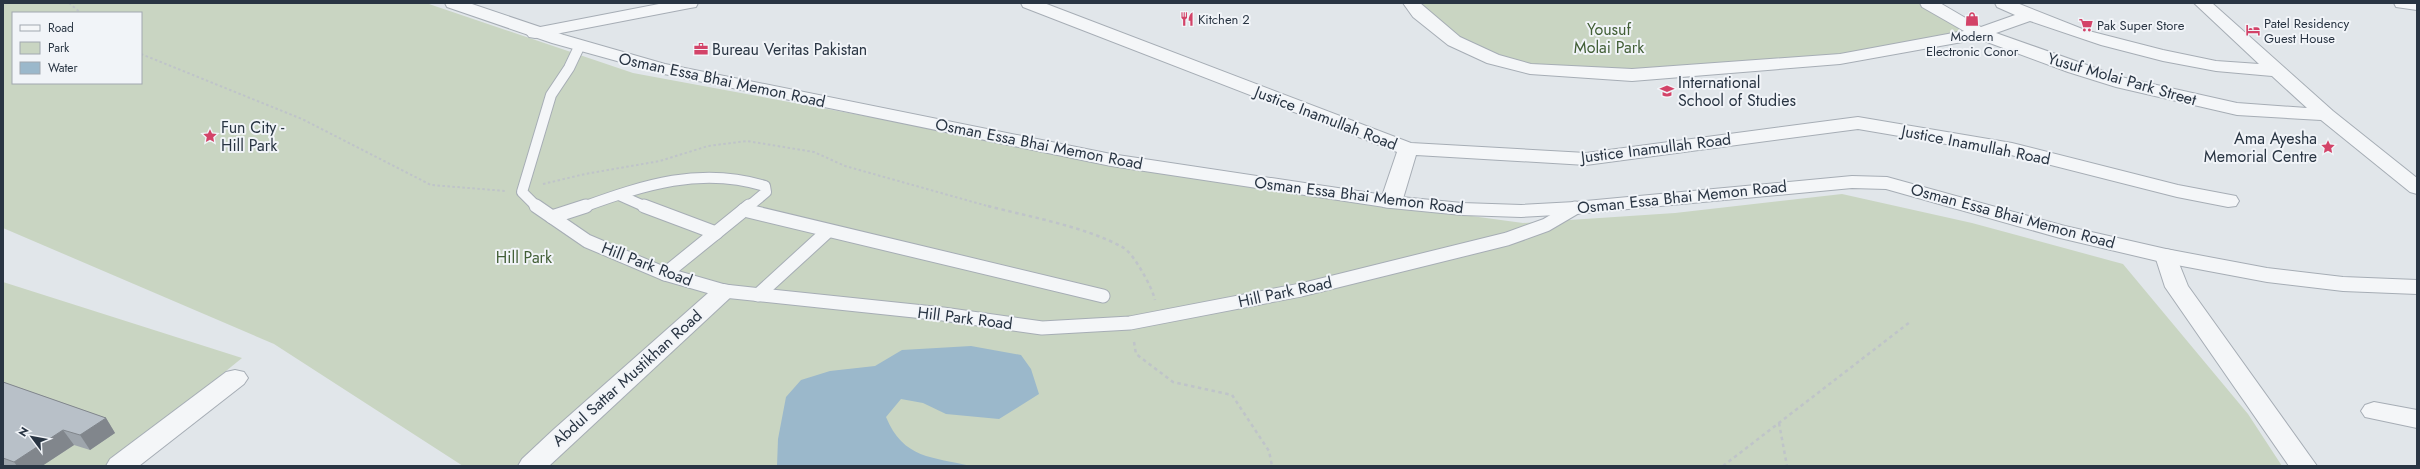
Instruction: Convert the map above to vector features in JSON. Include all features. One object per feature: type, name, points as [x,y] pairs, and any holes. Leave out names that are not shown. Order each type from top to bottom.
[{"type":"street","name":"Osman Essa Bhai Memon Road","points":[[453,3],[535,34],[664,69],[1111,160],[1391,202],[1462,209],[1521,211],[1575,208],[1729,192],[1852,182],[1886,183],[2060,231],[2166,256],[2267,275],[2343,284],[2417,287]]},
{"type":"street","points":[[535,34],[690,3]]},
{"type":"street","name":"Justice Inamullah Road","points":[[1029,3],[1408,149],[1586,159],[1858,123],[2012,149],[2177,192],[2228,201]]},
{"type":"street","points":[[1411,3],[1419,13],[1454,41],[1493,59],[1530,69],[1632,76],[1840,59],[1980,33],[2028,16]]},
{"type":"street","name":"Yusuf Molai Park Street","points":[[1928,3],[1980,33],[2074,68],[2193,100],[2238,109],[2326,115]]},
{"type":"street","points":[[2003,3],[2028,16],[2098,38],[2217,66],[2277,71]]},
{"type":"street","points":[[2199,3],[2326,115],[2417,188]]},
{"type":"street","points":[[2402,3],[2417,5]]},
{"type":"street","points":[[1391,202],[1408,149]]},
{"type":"street","points":[[2166,256],[2177,287],[2303,466]]},
{"type":"street","name":"Abdul Sattar Mustikhan Road","points":[[532,466],[562,436],[724,291]]},
{"type":"street","points":[[120,466],[235,378]]},
{"type":"street","points":[[2374,411],[2417,419]]},
{"type":"lane","points":[[522,192],[551,95],[569,68],[579,47]]},
{"type":"lane","points":[[552,217],[619,195],[662,184],[720,176],[740,178],[766,186],[766,192],[665,274]]},
{"type":"lane","name":"Hill Park Road","points":[[522,192],[532,203],[587,241],[665,274],[724,291],[943,314],[1042,328],[1130,323],[1301,290],[1507,239],[1546,225],[1575,208]]},
{"type":"lane","points":[[619,195],[669,216],[716,233]]},
{"type":"lane","points":[[744,210],[1103,296]]},
{"type":"lane","points":[[758,295],[828,231]]},
{"type":"path","points":[[69,3],[80,12]]},
{"type":"path","points":[[142,54],[302,119],[431,185],[522,192],[552,180],[660,161],[708,146],[747,141],[814,152],[845,166],[1080,231],[1126,249],[1153,290],[1159,318]]},
{"type":"path","points":[[1722,466],[1910,322]]},
{"type":"path","points":[[1130,323],[1136,354],[1174,382],[1232,395],[1269,452],[1272,466]]},
{"type":"path","points":[[1779,423],[1787,466]]},
{"type":"green space","name":"Hill Park","points":[[3,3],[426,3],[633,73],[1227,183],[1523,223],[1675,213],[1842,194],[1972,223],[2123,264],[2248,414],[2282,466],[463,466],[274,344],[3,228]]},
{"type":"green space","name":"Yousuf Molai Park","points":[[1411,3],[1930,3],[1980,33],[1840,59],[1686,72],[1530,69],[1454,41]]},
{"type":"green space","points":[[3,282],[242,358],[109,466],[3,466]]},
{"type":"water","points":[[971,346],[1021,355],[1031,369],[1039,394],[999,419],[946,414],[923,403],[901,399],[886,417],[893,431],[910,449],[932,458],[971,466],[777,466],[778,439],[786,397],[801,380],[830,371],[875,366],[902,350]]},
{"type":"building","points":[[3,382],[106,418],[80,435],[63,430],[14,462],[3,458]]},
{"type":"place","name":"Kitchen 2","points":[[1187,19]]},
{"type":"place","name":"Modern Electronic Conor","points":[[1972,19]]},
{"type":"place","name":"Pak Super Store","points":[[2086,25]]},
{"type":"place","name":"Patel Residency Guest House","points":[[2253,30]]},
{"type":"place","name":"Bureau Veritas Pakistan","points":[[701,49]]},
{"type":"place","name":"International School of Studies","points":[[1667,91]]},
{"type":"place","name":"Fun City - Hill Park","points":[[210,136]]},
{"type":"place","name":"Ama Ayesha Memorial Centre","points":[[2328,147]]}]
